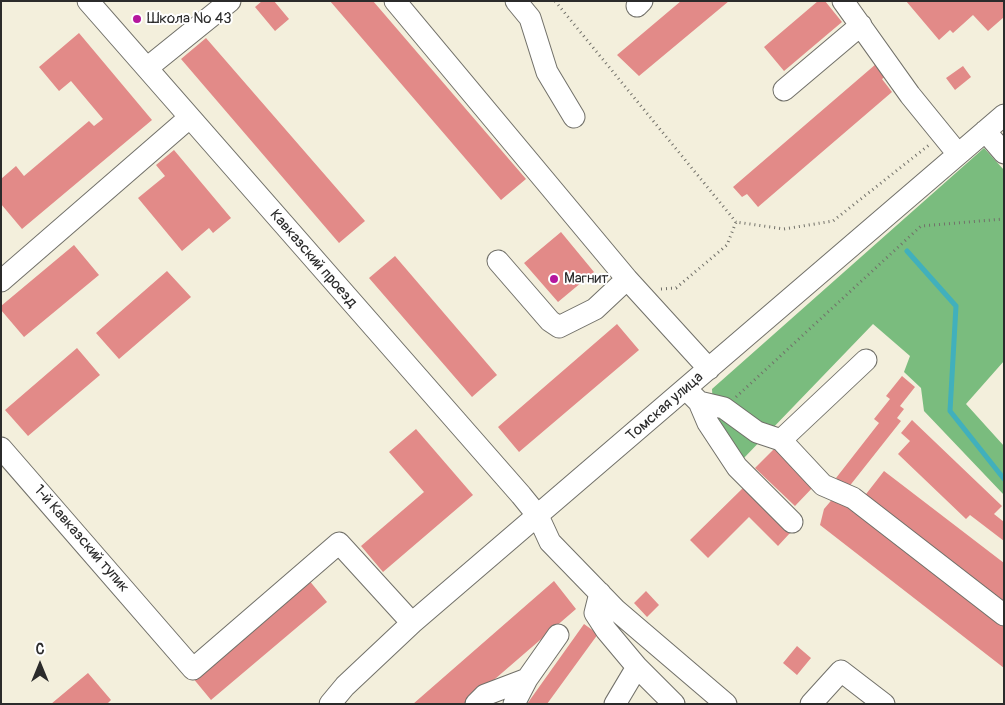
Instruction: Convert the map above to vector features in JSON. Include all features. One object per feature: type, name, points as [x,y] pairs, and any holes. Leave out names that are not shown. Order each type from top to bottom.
[{"type":"street","name":"Кавказский проезд","points":[[88,1],[538,516],[550,542],[660,650],[726,704]]},
{"type":"street","points":[[147,68],[230,1]]},
{"type":"street","points":[[395,1],[633,284],[709,369]]},
{"type":"street","points":[[516,1],[530,18],[547,72],[574,117]]},
{"type":"street","points":[[843,1],[910,95],[958,154]]},
{"type":"street","points":[[784,90],[861,25]]},
{"type":"street","name":"Томская улица","points":[[330,704],[345,686],[412,623],[538,516],[692,395],[709,369],[1004,115]]},
{"type":"street","points":[[1,281],[189,118]]},
{"type":"street","points":[[984,131],[1004,153]]},
{"type":"street","points":[[498,261],[550,321],[559,327],[595,309],[633,284]]},
{"type":"street","points":[[781,440],[866,360]]},
{"type":"street","points":[[692,395],[724,408],[757,432],[781,440],[823,485],[853,498],[1004,615]]},
{"type":"street","points":[[692,395],[737,467],[792,522]]},
{"type":"street","name":"1-й Кавказский тупик","points":[[1,448],[193,669],[339,543],[412,623]]},
{"type":"street","points":[[600,593],[596,614],[606,630],[637,667],[674,704]]},
{"type":"street","points":[[514,704],[527,679],[558,635]]},
{"type":"street","points":[[615,704],[637,667]]},
{"type":"street","points":[[811,704],[841,672],[884,704]]},
{"type":"street","points":[[476,704],[485,696],[527,679]]},
{"type":"path","points":[[555,1],[736,222],[784,229],[833,221],[942,135]]},
{"type":"path","points":[[724,408],[921,226],[1004,219]]},
{"type":"path","points":[[633,284],[676,288],[727,245],[736,222]]},
{"type":"green space","points":[[984,148],[1004,170],[1004,361],[966,404],[1004,446],[1004,495],[924,411],[921,388],[904,372],[910,356],[873,324],[742,460],[714,424],[712,389]]},
{"type":"building","points":[[262,1],[274,1],[289,19],[275,31],[255,7]]},
{"type":"building","points":[[330,1],[373,1],[526,179],[501,200]]},
{"type":"building","points":[[681,1],[729,1],[639,76],[617,55]]},
{"type":"building","points":[[818,1],[825,1],[842,22],[784,71],[764,47]]},
{"type":"building","points":[[906,1],[1004,1],[1004,17],[988,31],[973,15],[953,33],[950,30],[939,40]]},
{"type":"building","points":[[79,33],[152,120],[22,229],[1,204],[1,179],[16,166],[24,176],[89,121],[94,126],[103,119],[71,81],[59,91],[39,67]]},
{"type":"building","points":[[206,38],[365,221],[339,243],[181,59]]},
{"type":"building","points":[[876,64],[886,76],[882,79],[892,92],[758,207],[747,194],[742,197],[733,187]]},
{"type":"building","points":[[963,66],[971,77],[955,90],[946,78]]},
{"type":"building","points":[[174,150],[231,218],[213,233],[209,228],[182,251],[138,198],[165,176],[156,165]]},
{"type":"building","points":[[561,232],[594,272],[558,302],[524,263]]},
{"type":"building","points":[[74,245],[99,275],[24,337],[1,310],[1,306]]},
{"type":"building","points":[[395,256],[497,375],[472,397],[369,278]]},
{"type":"building","points":[[167,271],[191,297],[119,359],[96,333]]},
{"type":"building","points":[[617,324],[639,350],[519,452],[498,427]]},
{"type":"building","points":[[77,348],[100,375],[28,436],[5,410]]},
{"type":"building","points":[[902,376],[915,387],[900,406],[904,409],[897,418],[901,421],[848,488],[836,478],[879,423],[874,419],[890,399],[886,396]]},
{"type":"building","points":[[912,420],[1002,506],[994,514],[1004,522],[1004,541],[970,515],[966,519],[898,454],[910,441],[901,433]]},
{"type":"building","points":[[416,429],[473,495],[383,572],[361,546],[424,492],[389,452]]},
{"type":"building","points":[[776,447],[816,484],[795,506],[755,468]]},
{"type":"building","points":[[884,471],[1004,563],[1004,606],[863,498]]},
{"type":"building","points":[[744,487],[790,533],[778,546],[749,517],[708,558],[690,540]]},
{"type":"building","points":[[835,496],[1004,625],[1004,668],[820,525],[824,509]]},
{"type":"building","points":[[308,579],[327,602],[211,700],[192,677]]},
{"type":"building","points":[[554,581],[576,609],[466,704],[413,704]]},
{"type":"building","points":[[646,591],[659,605],[647,617],[634,603]]},
{"type":"building","points":[[584,624],[598,634],[547,704],[527,704]]},
{"type":"building","points":[[797,646],[811,658],[797,675],[783,663]]},
{"type":"building","points":[[88,673],[111,700],[107,704],[51,704]]},
{"type":"waterway","points":[[907,251],[956,306],[950,411],[1004,479]]},
{"type":"place","name":"Школа № 43","points":[[137,19]]},
{"type":"place","name":"Магнит","points":[[554,279]]}]
